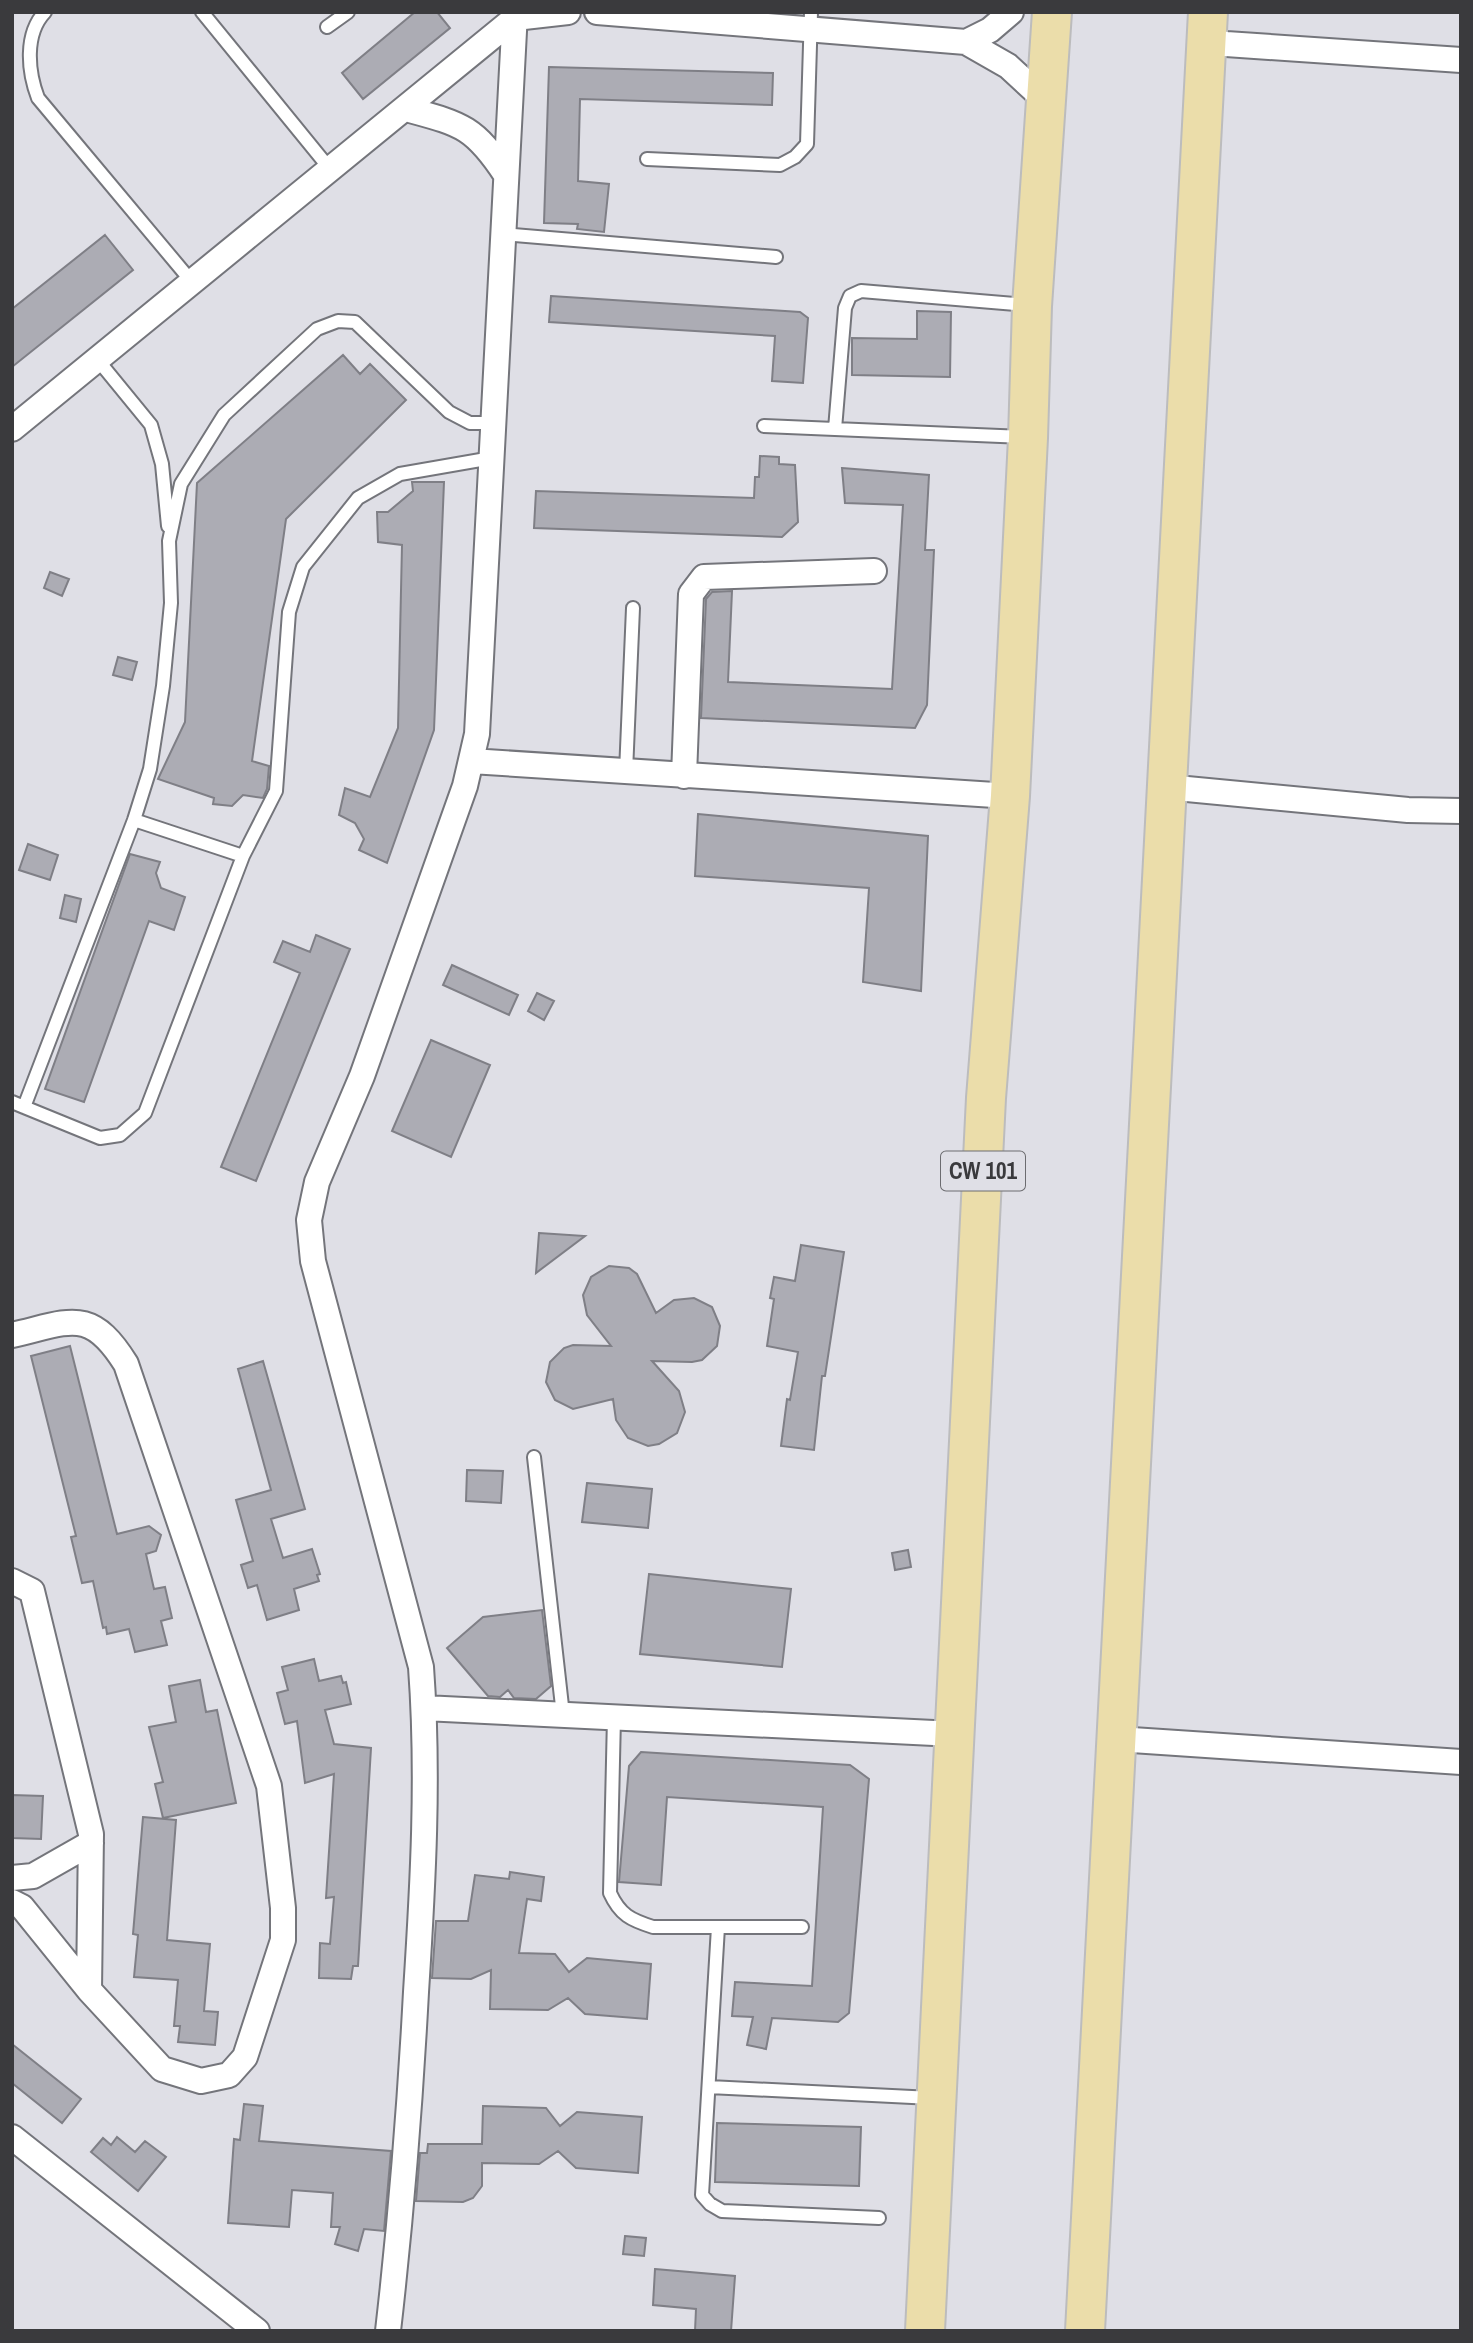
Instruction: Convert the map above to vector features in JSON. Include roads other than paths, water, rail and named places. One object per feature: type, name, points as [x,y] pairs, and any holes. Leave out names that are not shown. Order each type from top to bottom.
[{"type":"main road","name":"CW 101","points":[[925,2331],[986,1098],[1010,796],[1032,306],[1052,12]]},
{"type":"main road","points":[[1084,2331],[1207,26]]},
{"type":"street","points":[[12,429],[406,108],[515,15],[568,12]]},
{"type":"street","points":[[597,12],[811,21],[966,42],[1008,66],[1046,101]]},
{"type":"street","points":[[966,42],[989,30],[1011,12]]},
{"type":"street","points":[[388,2331],[404,2191],[422,1896],[424,1707],[421,1667],[313,1261],[309,1220],[317,1182],[362,1076],[465,786],[477,734],[515,15]]},
{"type":"street","points":[[1207,26],[1226,44],[1461,60]]},
{"type":"street","points":[[406,108],[460,125],[480,138],[506,175]]},
{"type":"street","points":[[684,776],[691,594],[697,584],[704,577],[874,571]]},
{"type":"street","points":[[471,761],[1010,796]]},
{"type":"street","points":[[1166,787],[1408,810],[1461,811]]},
{"type":"street","points":[[12,1335],[74,1321],[93,1326],[110,1339],[125,1364],[269,1786],[283,1908],[283,1940],[245,2057],[229,2075],[201,2081],[162,2069],[89,1990],[22,1908],[12,1902]]},
{"type":"street","points":[[12,1581],[33,1591],[91,1843],[89,1990]]},
{"type":"street","points":[[424,1707],[954,1734]]},
{"type":"street","points":[[1117,1739],[1461,1762]]},
{"type":"street","points":[[12,1878],[33,1876],[91,1843]]},
{"type":"street","points":[[12,2137],[257,2331]]},
{"type":"lane","points":[[46,12],[38,19],[29,59],[31,80],[38,98],[192,282]]},
{"type":"lane","points":[[202,12],[330,169]]},
{"type":"lane","points":[[327,27],[348,12]]},
{"type":"lane","points":[[647,159],[780,165],[795,157],[807,144],[811,21]]},
{"type":"lane","points":[[503,234],[776,257]]},
{"type":"lane","points":[[835,429],[845,308],[850,296],[861,291],[1032,306]]},
{"type":"lane","points":[[169,541],[181,484],[224,415],[317,328],[338,321],[355,322],[449,412],[470,423],[494,423]]},
{"type":"lane","points":[[97,359],[151,425],[162,464],[171,603],[163,686],[150,769],[135,820],[18,1105],[100,1138],[120,1135],[145,1113],[243,856],[276,792],[289,612],[303,567],[358,498],[400,474],[492,458]]},
{"type":"lane","points":[[764,426],[1028,438]]},
{"type":"lane","points":[[626,772],[633,608]]},
{"type":"lane","points":[[135,820],[243,856]]},
{"type":"lane","points":[[534,1457],[563,1714]]},
{"type":"lane","points":[[614,1717],[610,1894],[617,1909],[629,1920],[653,1927],[802,1927]]},
{"type":"lane","points":[[718,1927],[702,2195],[722,2211],[879,2218]]},
{"type":"lane","points":[[709,2087],[936,2098]]}]
